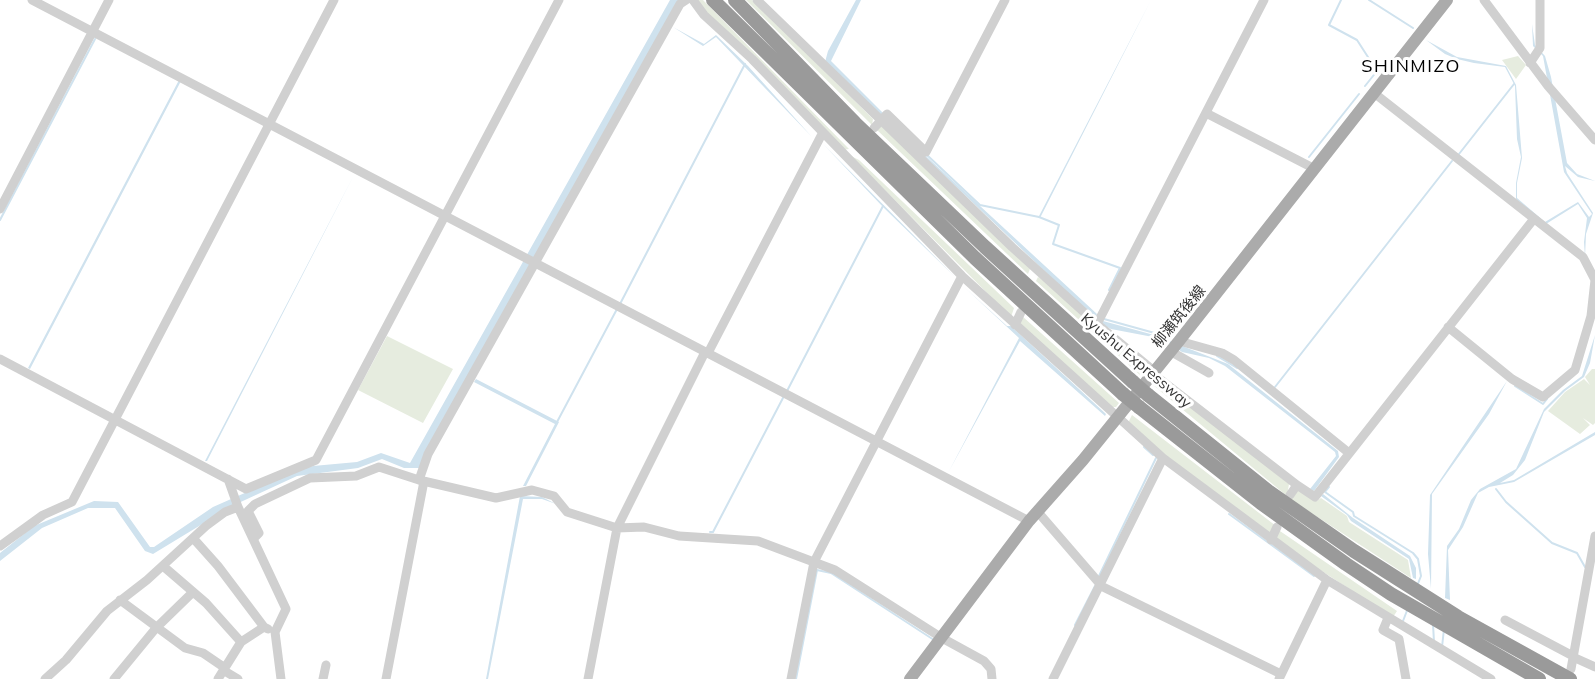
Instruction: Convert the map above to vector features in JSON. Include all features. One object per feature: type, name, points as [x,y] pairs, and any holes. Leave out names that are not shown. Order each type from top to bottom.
[{"type":"highway","name":"Kyushu Expressway","points":[[713,0],[975,258],[1139,407],[1269,509],[1391,594],[1570,674]]},
{"type":"highway","name":"Kyushu Expressway","points":[[735,0],[855,123],[976,239],[1133,382],[1268,491],[1401,581],[1456,623],[1539,679]]},
{"type":"main road","name":"柳瀬筑後線","points":[[910,679],[1033,516],[1179,341],[1447,0]]},
{"type":"street","points":[[32,0],[876,440],[1033,516],[1099,584],[1280,677],[1327,580]]},
{"type":"street","points":[[0,209],[109,0]]},
{"type":"street","points":[[0,546],[43,515],[72,502],[334,0]]},
{"type":"street","points":[[0,359],[246,489],[316,460],[559,0]]},
{"type":"street","points":[[386,679],[421,481],[428,454],[680,4],[686,0]]},
{"type":"street","points":[[693,0],[704,15],[752,59],[822,134],[962,276],[1116,418],[1163,458],[1327,580],[1388,618],[1415,631],[1491,679]]},
{"type":"street","points":[[758,0],[877,125],[1037,276],[1098,320],[1153,372],[1315,497],[1533,220]]},
{"type":"street","points":[[877,125],[887,114],[926,152],[1005,0]]},
{"type":"street","points":[[1098,320],[1264,0]]},
{"type":"street","points":[[1484,0],[1530,63],[1595,140]]},
{"type":"street","points":[[1530,63],[1540,48],[1540,0]]},
{"type":"street","points":[[1374,93],[1583,257],[1595,280],[1593,316],[1575,370],[1543,397],[1512,379],[1448,327]]},
{"type":"street","points":[[1206,113],[1315,169]]},
{"type":"street","points":[[588,679],[617,528],[706,352],[822,134]]},
{"type":"street","points":[[846,158],[854,150]]},
{"type":"street","points":[[791,679],[814,562],[962,276]]},
{"type":"street","points":[[1015,325],[1021,312]]},
{"type":"street","points":[[1179,341],[1222,353],[1234,360],[1350,453]]},
{"type":"street","points":[[1170,351],[1209,373]]},
{"type":"street","points":[[1053,679],[1163,458]]},
{"type":"street","points":[[253,539],[259,533],[248,511],[255,504],[310,478],[356,476],[379,467],[421,481],[496,498],[532,490],[554,496],[567,512],[617,528],[644,527],[680,536],[758,541],[835,570],[942,639],[984,661],[991,669],[992,679]]},
{"type":"street","points":[[228,479],[238,507],[286,609],[275,632],[281,679]]},
{"type":"street","points":[[1290,495],[1297,485]]},
{"type":"street","points":[[45,679],[66,660],[107,611],[225,512],[238,507]]},
{"type":"street","points":[[1271,540],[1277,527]]},
{"type":"street","points":[[1570,674],[1595,536]]},
{"type":"street","points":[[193,538],[218,566],[264,627],[275,632]]},
{"type":"street","points":[[163,566],[206,603],[241,642]]},
{"type":"street","points":[[114,679],[156,628],[193,592]]},
{"type":"street","points":[[120,600],[185,648],[203,653],[238,679]]},
{"type":"street","points":[[1388,618],[1383,630],[1398,639],[1406,679]]},
{"type":"street","points":[[1505,620],[1595,668]]},
{"type":"street","points":[[218,679],[241,642],[264,627]]},
{"type":"street","points":[[323,679],[326,665]]},
{"type":"shaded area","points":[[697,0],[703,0],[849,149],[842,150],[711,18]]},
{"type":"shaded area","points":[[746,0],[752,0],[873,119],[872,125]]},
{"type":"shaded area","points":[[1518,56],[1526,65],[1516,79],[1502,60]]},
{"type":"shaded area","points":[[882,125],[1031,266],[1028,274],[877,130]]},
{"type":"shaded area","points":[[851,156],[859,160],[1014,308],[1011,317]]},
{"type":"shaded area","points":[[1038,277],[1050,285],[1138,365],[1140,375],[1036,281]]},
{"type":"shaded area","points":[[1022,316],[1119,403],[1116,407],[1109,407],[1019,324]]},
{"type":"shaded area","points":[[387,336],[453,369],[423,423],[358,390]]},
{"type":"shaded area","points":[[1592,369],[1595,369],[1595,423],[1593,425],[1583,418],[1590,425],[1580,434],[1548,411],[1565,392],[1584,379],[1590,385],[1585,377]]},
{"type":"shaded area","points":[[1153,385],[1169,390],[1289,484],[1287,496]]},
{"type":"shaded area","points":[[1132,415],[1276,526],[1270,538],[1130,428],[1128,423]]},
{"type":"shaded area","points":[[1296,488],[1317,501],[1321,498],[1347,516],[1349,522],[1408,560],[1411,578],[1290,499]]},
{"type":"shaded area","points":[[1277,529],[1397,611],[1393,617],[1272,539]]},
{"type":"water","points":[[670,0],[680,0],[419,468],[404,468],[382,459],[358,468],[297,476],[232,506],[153,554],[145,551],[115,508],[88,508],[42,528],[0,561],[0,553],[34,526],[94,501],[118,502],[150,547],[154,547],[213,507],[290,473],[313,466],[357,462],[381,453],[410,463]]},
{"type":"water","points":[[856,0],[861,0],[831,61],[927,157],[1097,314],[1095,319],[825,62],[828,51]]},
{"type":"water","points":[[1151,0],[1040,218],[1038,218]]},
{"type":"water","points":[[1532,24],[1535,45],[1545,56],[1551,77],[1567,163],[1577,174],[1595,181],[1578,177],[1565,166],[1567,173],[1593,213],[1586,234],[1585,257],[1584,242],[1587,218],[1578,204],[1546,224],[1516,199],[1516,183],[1521,157],[1517,139],[1515,86],[1505,67],[1457,59],[1445,54],[1426,40],[1457,57],[1506,66],[1516,85],[1522,158],[1517,183],[1517,198],[1545,222],[1578,202],[1589,217],[1592,214],[1564,172],[1543,56],[1533,46]]},
{"type":"water","points":[[673,27],[704,44],[716,35],[748,66],[812,137],[716,37],[703,46]]},
{"type":"water","points":[[179,80],[181,81],[30,369],[28,368]]},
{"type":"water","points":[[823,144],[955,277],[883,207]]},
{"type":"water","points":[[355,173],[207,461],[205,461]]},
{"type":"water","points":[[963,286],[1007,326],[1011,326],[1106,414],[1105,416],[1020,341],[948,473],[1019,338]]},
{"type":"water","points":[[1103,321],[1154,335],[1228,364],[1338,451],[1339,457],[1314,491],[1310,489],[1336,456],[1335,452],[1225,366],[1209,358],[1182,352],[1167,342],[1153,337],[1111,329],[1101,324]]},
{"type":"water","points":[[1595,335],[1590,363],[1584,377],[1565,391],[1544,412],[1525,460],[1513,475],[1500,483],[1514,480],[1595,432],[1595,435],[1514,482],[1489,487],[1478,493],[1463,527],[1448,550],[1450,600],[1445,598],[1447,546],[1459,529],[1471,500],[1480,489],[1516,469],[1544,409],[1563,390],[1582,376]]},
{"type":"water","points":[[476,379],[559,422],[526,486],[523,486],[555,424],[474,382]]},
{"type":"water","points":[[1507,381],[1489,414],[1432,494],[1431,589],[1428,554],[1430,495]]},
{"type":"water","points":[[1323,494],[1353,518],[1410,556],[1416,568],[1416,579],[1413,578],[1409,559],[1351,521],[1347,515],[1321,496]]},
{"type":"water","points":[[520,496],[542,497],[556,504],[542,499],[523,499],[488,679],[486,679]]},
{"type":"waterway","points":[[1341,0],[1329,25],[1357,40],[1377,71],[1365,86]]},
{"type":"waterway","points":[[1369,0],[1413,28]]},
{"type":"waterway","points":[[0,220],[95,39]]},
{"type":"waterway","points":[[620,304],[745,64]]},
{"type":"waterway","points":[[1459,154],[1514,84]]},
{"type":"waterway","points":[[1309,157],[1359,94]]},
{"type":"waterway","points":[[928,156],[980,205],[1039,217],[1059,225],[1053,244],[1120,268],[1109,290]]},
{"type":"waterway","points":[[1275,387],[1452,161]]},
{"type":"waterway","points":[[787,391],[883,206]]},
{"type":"waterway","points":[[557,422],[617,309]]},
{"type":"waterway","points":[[1104,319],[1169,337],[1173,335]]},
{"type":"waterway","points":[[1217,356],[1237,368]]},
{"type":"waterway","points":[[1515,386],[1543,404],[1547,399]]},
{"type":"waterway","points":[[710,532],[713,532],[784,396]]},
{"type":"waterway","points":[[1144,447],[1153,455]]},
{"type":"waterway","points":[[1099,576],[1156,458]]},
{"type":"waterway","points":[[1329,487],[1325,492],[1353,512],[1354,516],[1413,553],[1418,559],[1421,576],[1417,586]]},
{"type":"waterway","points":[[1496,489],[1506,502],[1552,543],[1577,553],[1585,567]]},
{"type":"waterway","points":[[1229,514],[1314,576]]},
{"type":"waterway","points":[[796,679],[817,570],[831,573],[934,640]]},
{"type":"waterway","points":[[1075,625],[1095,586]]},
{"type":"waterway","points":[[1403,621],[1408,608]]},
{"type":"waterway","points":[[1433,624],[1434,642]]},
{"type":"waterway","points":[[1442,647],[1444,629]]},
{"type":"district","name":"SHINMIZO","points":[[1411,67]]}]
